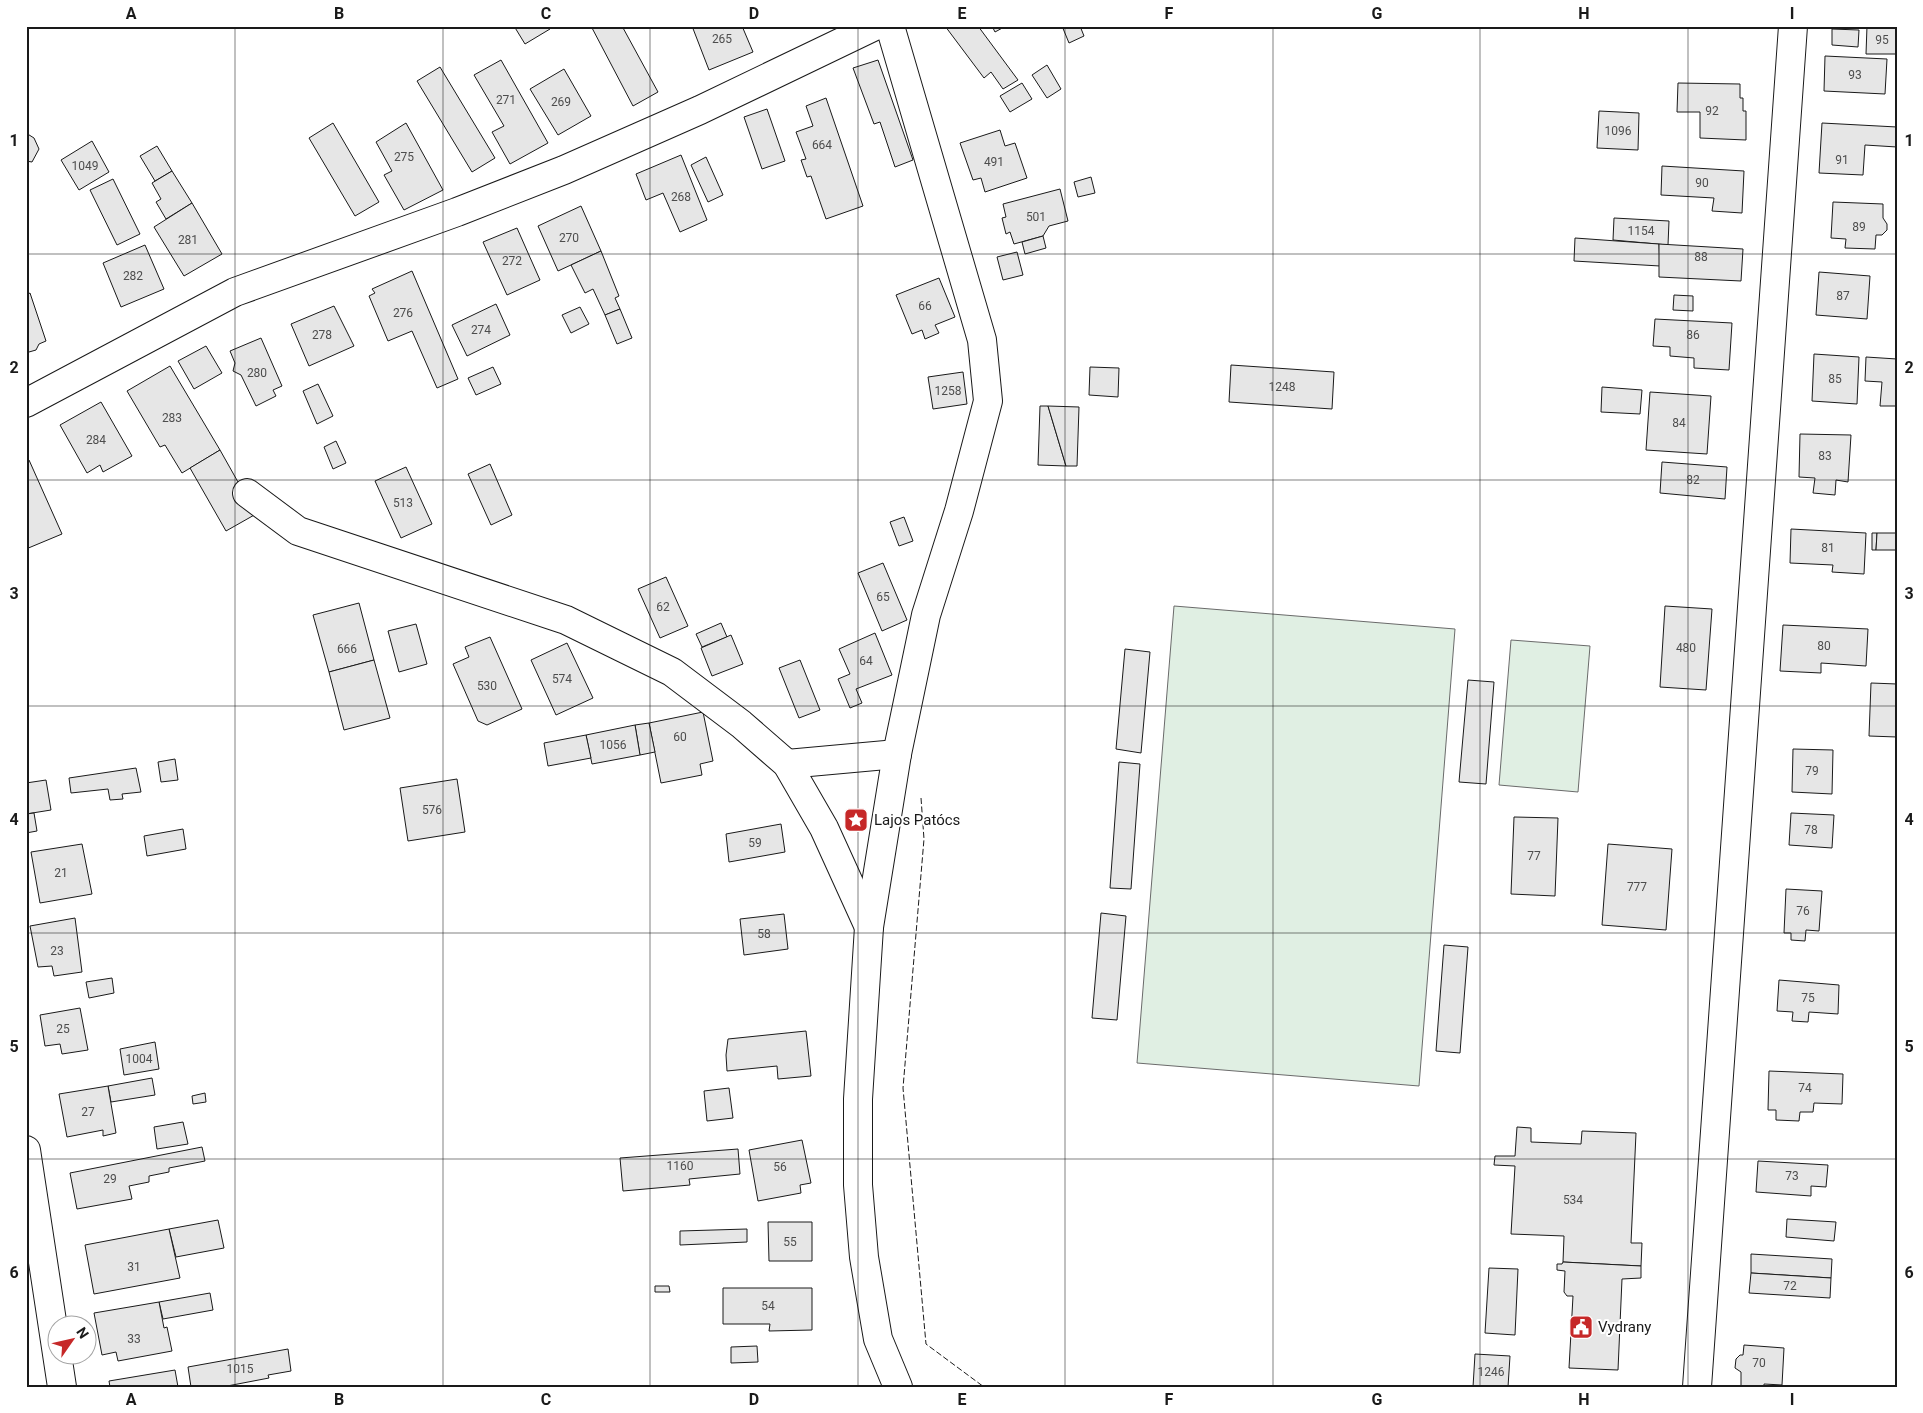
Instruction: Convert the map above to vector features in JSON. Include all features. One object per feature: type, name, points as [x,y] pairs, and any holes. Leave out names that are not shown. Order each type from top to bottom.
[{"type":"street","points":[[26,403],[234,292],[456,212],[564,170],[700,110],[875,26]]},
{"type":"street","points":[[890,26],[982,340],[988,401],[958,512],[926,615],[897,754],[870,927],[858,1099],[858,1185],[864,1257],[878,1339],[898,1387]]},
{"type":"street","points":[[1698,1387],[1793,26]]},
{"type":"street","points":[[247,493],[298,532],[566,620],[672,672],[741,724],[787,764],[824,828],[870,927]]},
{"type":"street","points":[[787,764],[897,754]]},
{"type":"street","points":[[26,1150],[62,1387]]},
{"type":"green space","points":[[1174,606],[1455,629],[1419,1086],[1137,1063]]},
{"type":"green space","points":[[1511,640],[1590,646],[1578,792],[1499,785]]},
{"type":"building","points":[[514,26],[548,26],[550,29],[525,44]]},
{"type":"building","points":[[591,26],[622,26],[658,92],[633,106]]},
{"type":"building","points":[[692,26],[742,26],[753,52],[709,70]]},
{"type":"building","points":[[945,26],[978,26],[1018,80],[1003,89],[991,72],[984,78]]},
{"type":"building","points":[[992,26],[1006,26],[995,32]]},
{"type":"building","points":[[1062,26],[1080,26],[1084,36],[1069,43]]},
{"type":"building","points":[[1867,26],[1897,26],[1897,54],[1866,54]]},
{"type":"building","points":[[1832,29],[1859,30],[1858,47],[1832,45]]},
{"type":"building","points":[[1825,56],[1887,59],[1885,94],[1824,91]]},
{"type":"building","points":[[501,60],[548,143],[510,164],[492,132],[504,126],[474,75]]},
{"type":"building","points":[[878,60],[913,160],[895,167],[880,122],[874,124],[853,68]]},
{"type":"building","points":[[1047,65],[1061,89],[1047,98],[1032,75]]},
{"type":"building","points":[[440,67],[495,158],[472,172],[417,81]]},
{"type":"building","points":[[564,69],[591,116],[558,135],[530,89]]},
{"type":"building","points":[[1022,83],[1032,99],[1010,112],[1000,96]]},
{"type":"building","points":[[1678,83],[1740,84],[1740,98],[1743,98],[1743,111],[1746,111],[1746,140],[1700,138],[1700,112],[1677,112]]},
{"type":"building","points":[[826,98],[863,206],[826,219],[811,176],[807,177],[801,160],[806,159],[796,132],[813,126],[806,106]]},
{"type":"building","points":[[767,109],[785,161],[762,169],[744,117]]},
{"type":"building","points":[[1599,111],[1639,113],[1638,150],[1597,148]]},
{"type":"building","points":[[333,123],[379,202],[355,216],[309,138]]},
{"type":"building","points":[[406,123],[443,190],[404,210],[384,175],[392,171],[376,142]]},
{"type":"building","points":[[1822,123],[1897,127],[1897,147],[1865,145],[1863,175],[1819,173]]},
{"type":"building","points":[[1000,130],[1005,146],[1015,143],[1027,178],[985,192],[981,178],[973,180],[960,143]]},
{"type":"building","points":[[26,133],[34,138],[39,149],[32,162],[26,161]]},
{"type":"building","points":[[92,141],[109,172],[79,190],[61,160]]},
{"type":"building","points":[[157,146],[172,171],[155,181],[140,156]]},
{"type":"building","points":[[681,155],[707,220],[680,232],[663,193],[646,200],[636,174]]},
{"type":"building","points":[[706,157],[723,195],[708,202],[691,165]]},
{"type":"building","points":[[1662,166],[1744,171],[1742,213],[1712,211],[1714,198],[1661,195]]},
{"type":"building","points":[[172,171],[192,203],[166,219],[156,202],[161,199],[152,183]]},
{"type":"building","points":[[1091,177],[1095,193],[1078,197],[1074,182]]},
{"type":"building","points":[[113,179],[140,234],[117,245],[90,190]]},
{"type":"building","points":[[1060,189],[1068,221],[1049,226],[1043,236],[1014,244],[1010,232],[1006,234],[1002,218],[1006,217],[1003,204]]},
{"type":"building","points":[[1833,202],[1883,204],[1883,218],[1887,224],[1887,230],[1882,235],[1876,235],[1875,249],[1845,248],[1846,239],[1831,238]]},
{"type":"building","points":[[192,203],[222,254],[184,276],[154,227]]},
{"type":"building","points":[[581,206],[601,251],[558,271],[538,226]]},
{"type":"building","points":[[1614,218],[1669,221],[1668,245],[1613,240]]},
{"type":"building","points":[[517,228],[540,280],[507,295],[483,242]]},
{"type":"building","points":[[1043,236],[1046,248],[1025,254],[1022,242]]},
{"type":"building","points":[[1575,238],[1659,244],[1660,266],[1574,261]]},
{"type":"building","points":[[1659,244],[1743,249],[1741,281],[1659,277]]},
{"type":"building","points":[[145,245],[164,289],[121,307],[103,263]]},
{"type":"building","points":[[601,251],[619,296],[615,298],[620,309],[605,315],[593,289],[585,293],[571,265]]},
{"type":"building","points":[[1017,252],[1023,275],[1003,280],[997,257]]},
{"type":"building","points":[[412,271],[458,379],[437,388],[412,331],[388,341],[369,296],[375,293],[372,289]]},
{"type":"building","points":[[1819,272],[1870,276],[1867,319],[1816,315]]},
{"type":"building","points":[[939,278],[955,317],[935,325],[939,333],[925,339],[922,330],[912,334],[896,295]]},
{"type":"building","points":[[30,293],[46,341],[39,344],[36,350],[29,352],[26,351],[26,295]]},
{"type":"building","points":[[1674,295],[1693,296],[1693,311],[1673,310]]},
{"type":"building","points":[[496,304],[510,335],[467,356],[452,325]]},
{"type":"building","points":[[334,306],[354,346],[309,366],[291,324]]},
{"type":"building","points":[[580,307],[589,324],[571,333],[562,315]]},
{"type":"building","points":[[620,309],[632,338],[617,344],[605,315]]},
{"type":"building","points":[[1655,319],[1732,323],[1729,370],[1694,368],[1694,358],[1670,356],[1670,347],[1653,346]]},
{"type":"building","points":[[261,338],[282,386],[273,390],[276,396],[256,406],[241,375],[233,371],[235,363],[230,351]]},
{"type":"building","points":[[206,346],[222,373],[194,389],[178,361]]},
{"type":"building","points":[[1814,354],[1859,357],[1857,404],[1812,401]]},
{"type":"building","points":[[1866,357],[1897,359],[1897,406],[1880,406],[1882,382],[1865,381]]},
{"type":"building","points":[[1231,365],[1334,372],[1332,409],[1229,402]]},
{"type":"building","points":[[170,366],[220,450],[182,473],[165,445],[160,447],[127,391]]},
{"type":"building","points":[[493,367],[501,384],[476,395],[468,378]]},
{"type":"building","points":[[1090,367],[1119,368],[1118,397],[1089,395]]},
{"type":"building","points":[[963,372],[967,404],[933,409],[928,377]]},
{"type":"building","points":[[318,384],[333,416],[317,424],[303,391]]},
{"type":"building","points":[[1602,387],[1642,390],[1640,414],[1601,412]]},
{"type":"building","points":[[1650,392],[1711,396],[1707,454],[1646,450]]},
{"type":"building","points":[[101,402],[132,456],[103,472],[100,465],[87,473],[60,425]]},
{"type":"building","points":[[1040,406],[1048,406],[1066,466],[1038,465]]},
{"type":"building","points":[[1048,406],[1079,407],[1077,466],[1066,466]]},
{"type":"building","points":[[1800,434],[1851,435],[1848,482],[1836,480],[1835,495],[1813,493],[1815,478],[1799,477]]},
{"type":"building","points":[[336,441],[346,463],[333,469],[324,447]]},
{"type":"building","points":[[220,450],[256,514],[226,531],[190,468]]},
{"type":"building","points":[[29,460],[62,534],[26,549],[26,461]]},
{"type":"building","points":[[1662,462],[1727,467],[1725,499],[1660,493]]},
{"type":"building","points":[[490,464],[512,515],[491,525],[468,474]]},
{"type":"building","points":[[406,467],[432,524],[401,538],[375,481]]},
{"type":"building","points":[[904,517],[913,541],[899,546],[890,522]]},
{"type":"building","points":[[1791,529],[1866,533],[1864,574],[1832,572],[1833,565],[1790,563]]},
{"type":"building","points":[[1872,533],[1877,533],[1876,550],[1872,550]]},
{"type":"building","points":[[1877,533],[1897,533],[1897,550],[1876,550]]},
{"type":"building","points":[[883,563],[907,620],[882,631],[858,573]]},
{"type":"building","points":[[666,577],[688,626],[660,638],[638,589]]},
{"type":"building","points":[[359,603],[374,660],[329,672],[313,615]]},
{"type":"building","points":[[1665,606],[1712,609],[1706,690],[1660,687]]},
{"type":"building","points":[[721,623],[727,637],[702,647],[696,634]]},
{"type":"building","points":[[416,624],[427,664],[399,672],[388,631]]},
{"type":"building","points":[[1783,625],[1868,629],[1866,666],[1821,663],[1821,673],[1780,671]]},
{"type":"building","points":[[875,633],[892,675],[856,689],[862,703],[850,708],[838,679],[850,674],[839,649]]},
{"type":"building","points":[[731,635],[743,664],[712,676],[701,648]]},
{"type":"building","points":[[490,637],[522,709],[487,725],[478,721],[453,664],[469,657],[465,647]]},
{"type":"building","points":[[567,643],[593,698],[556,715],[531,660]]},
{"type":"building","points":[[1125,649],[1150,652],[1141,753],[1116,749]]},
{"type":"building","points":[[374,660],[390,718],[344,730],[329,672]]},
{"type":"building","points":[[800,660],[820,710],[799,718],[779,668]]},
{"type":"building","points":[[1468,680],[1494,682],[1486,784],[1459,782]]},
{"type":"building","points":[[1871,683],[1897,684],[1897,737],[1869,736]]},
{"type":"building","points":[[703,712],[713,761],[700,764],[702,775],[661,783],[649,723]]},
{"type":"building","points":[[649,723],[655,752],[640,755],[635,725]]},
{"type":"building","points":[[635,725],[640,755],[592,764],[586,735]]},
{"type":"building","points":[[586,735],[591,758],[548,766],[544,743]]},
{"type":"building","points":[[1793,749],[1833,750],[1832,794],[1792,792]]},
{"type":"building","points":[[175,759],[178,780],[161,782],[158,762]]},
{"type":"building","points":[[1119,762],[1140,764],[1131,889],[1110,888]]},
{"type":"building","points":[[136,768],[141,792],[122,794],[123,799],[110,800],[108,789],[71,793],[69,778]]},
{"type":"building","points":[[457,779],[465,832],[408,841],[400,788]]},
{"type":"building","points":[[46,780],[51,810],[26,814],[26,783]]},
{"type":"building","points":[[34,813],[37,831],[26,833],[26,814]]},
{"type":"building","points":[[1791,813],[1834,815],[1832,848],[1789,845]]},
{"type":"building","points":[[1514,817],[1558,818],[1555,896],[1511,894]]},
{"type":"building","points":[[781,824],[785,852],[729,862],[726,834]]},
{"type":"building","points":[[183,829],[186,849],[147,856],[144,836]]},
{"type":"building","points":[[82,844],[92,894],[40,903],[31,852]]},
{"type":"building","points":[[1608,844],[1672,849],[1666,930],[1602,925]]},
{"type":"building","points":[[1786,889],[1822,891],[1819,931],[1806,930],[1805,941],[1791,940],[1791,933],[1784,933]]},
{"type":"building","points":[[1101,913],[1126,916],[1117,1020],[1092,1018]]},
{"type":"building","points":[[784,914],[788,949],[744,955],[740,919]]},
{"type":"building","points":[[75,918],[82,972],[54,976],[52,966],[38,967],[30,926]]},
{"type":"building","points":[[1444,945],[1468,947],[1460,1053],[1436,1051]]},
{"type":"building","points":[[112,978],[114,993],[89,998],[86,982]]},
{"type":"building","points":[[1779,980],[1839,985],[1838,1014],[1809,1012],[1808,1022],[1792,1021],[1793,1012],[1777,1011]]},
{"type":"building","points":[[80,1008],[88,1050],[62,1054],[60,1044],[45,1046],[40,1015]]},
{"type":"building","points":[[806,1031],[811,1076],[778,1079],[777,1066],[727,1071],[728,1039]]},
{"type":"building","points":[[155,1042],[159,1069],[124,1075],[120,1049]]},
{"type":"building","points":[[1769,1071],[1843,1074],[1842,1104],[1814,1103],[1813,1112],[1800,1112],[1799,1121],[1776,1120],[1776,1110],[1768,1110]]},
{"type":"building","points":[[152,1078],[155,1095],[111,1102],[108,1086]]},
{"type":"building","points":[[108,1086],[116,1133],[103,1136],[103,1130],[67,1137],[59,1094]]},
{"type":"building","points":[[729,1088],[733,1118],[707,1121],[704,1091]]},
{"type":"building","points":[[205,1093],[206,1102],[193,1104],[192,1096]]},
{"type":"building","points":[[183,1122],[188,1144],[157,1149],[154,1127]]},
{"type":"building","points":[[1517,1127],[1531,1128],[1531,1142],[1581,1144],[1582,1131],[1636,1133],[1631,1243],[1642,1243],[1641,1266],[1563,1262],[1564,1236],[1511,1234],[1515,1166],[1494,1165],[1495,1156],[1515,1156]]},
{"type":"building","points":[[802,1140],[811,1183],[800,1185],[801,1193],[758,1201],[749,1150]]},
{"type":"building","points":[[202,1147],[205,1161],[169,1168],[169,1172],[149,1176],[149,1182],[129,1186],[132,1199],[77,1209],[70,1173]]},
{"type":"building","points":[[738,1149],[740,1174],[689,1179],[690,1185],[623,1191],[620,1158]]},
{"type":"building","points":[[1758,1161],[1828,1165],[1826,1187],[1811,1186],[1811,1196],[1756,1192]]},
{"type":"building","points":[[1787,1219],[1836,1222],[1834,1241],[1786,1237]]},
{"type":"building","points":[[218,1220],[224,1248],[176,1257],[169,1229]]},
{"type":"building","points":[[768,1222],[812,1222],[812,1261],[769,1261]]},
{"type":"building","points":[[169,1229],[180,1278],[94,1294],[85,1245]]},
{"type":"building","points":[[747,1229],[747,1242],[680,1245],[680,1231]]},
{"type":"building","points":[[1751,1254],[1832,1259],[1831,1278],[1751,1273]]},
{"type":"building","points":[[1563,1262],[1641,1266],[1641,1278],[1622,1279],[1618,1370],[1569,1368],[1573,1296],[1567,1296],[1564,1292],[1565,1271],[1557,1270],[1557,1264],[1562,1264]]},
{"type":"building","points":[[1489,1268],[1518,1269],[1515,1335],[1485,1333]]},
{"type":"building","points":[[1751,1273],[1831,1278],[1830,1298],[1749,1293]]},
{"type":"building","points":[[655,1286],[669,1286],[670,1292],[655,1292]]},
{"type":"building","points":[[723,1288],[812,1288],[812,1330],[769,1331],[770,1324],[723,1324]]},
{"type":"building","points":[[210,1293],[213,1310],[163,1319],[159,1302]]},
{"type":"building","points":[[159,1302],[164,1328],[167,1327],[172,1351],[118,1361],[116,1352],[102,1355],[98,1334],[98,1316],[95,1316],[94,1313]]},
{"type":"building","points":[[1744,1345],[1784,1348],[1782,1385],[1764,1384],[1764,1387],[1741,1387],[1741,1372],[1735,1368],[1736,1359],[1743,1355]]},
{"type":"building","points":[[757,1346],[758,1362],[731,1363],[731,1347]]},
{"type":"building","points":[[288,1349],[291,1371],[268,1375],[269,1378],[222,1387],[191,1387],[188,1367]]},
{"type":"building","points":[[1475,1354],[1510,1356],[1508,1387],[1473,1387]]},
{"type":"building","points":[[175,1370],[178,1387],[110,1387],[109,1381]]},
{"type":"fence","points":[[921,798],[924,839],[903,1088],[926,1344],[984,1387]]},
{"type":"place","name":"Lajos Patócs","points":[[856,820]]},
{"type":"place","name":"Vydrany","points":[[1581,1327]]}]
